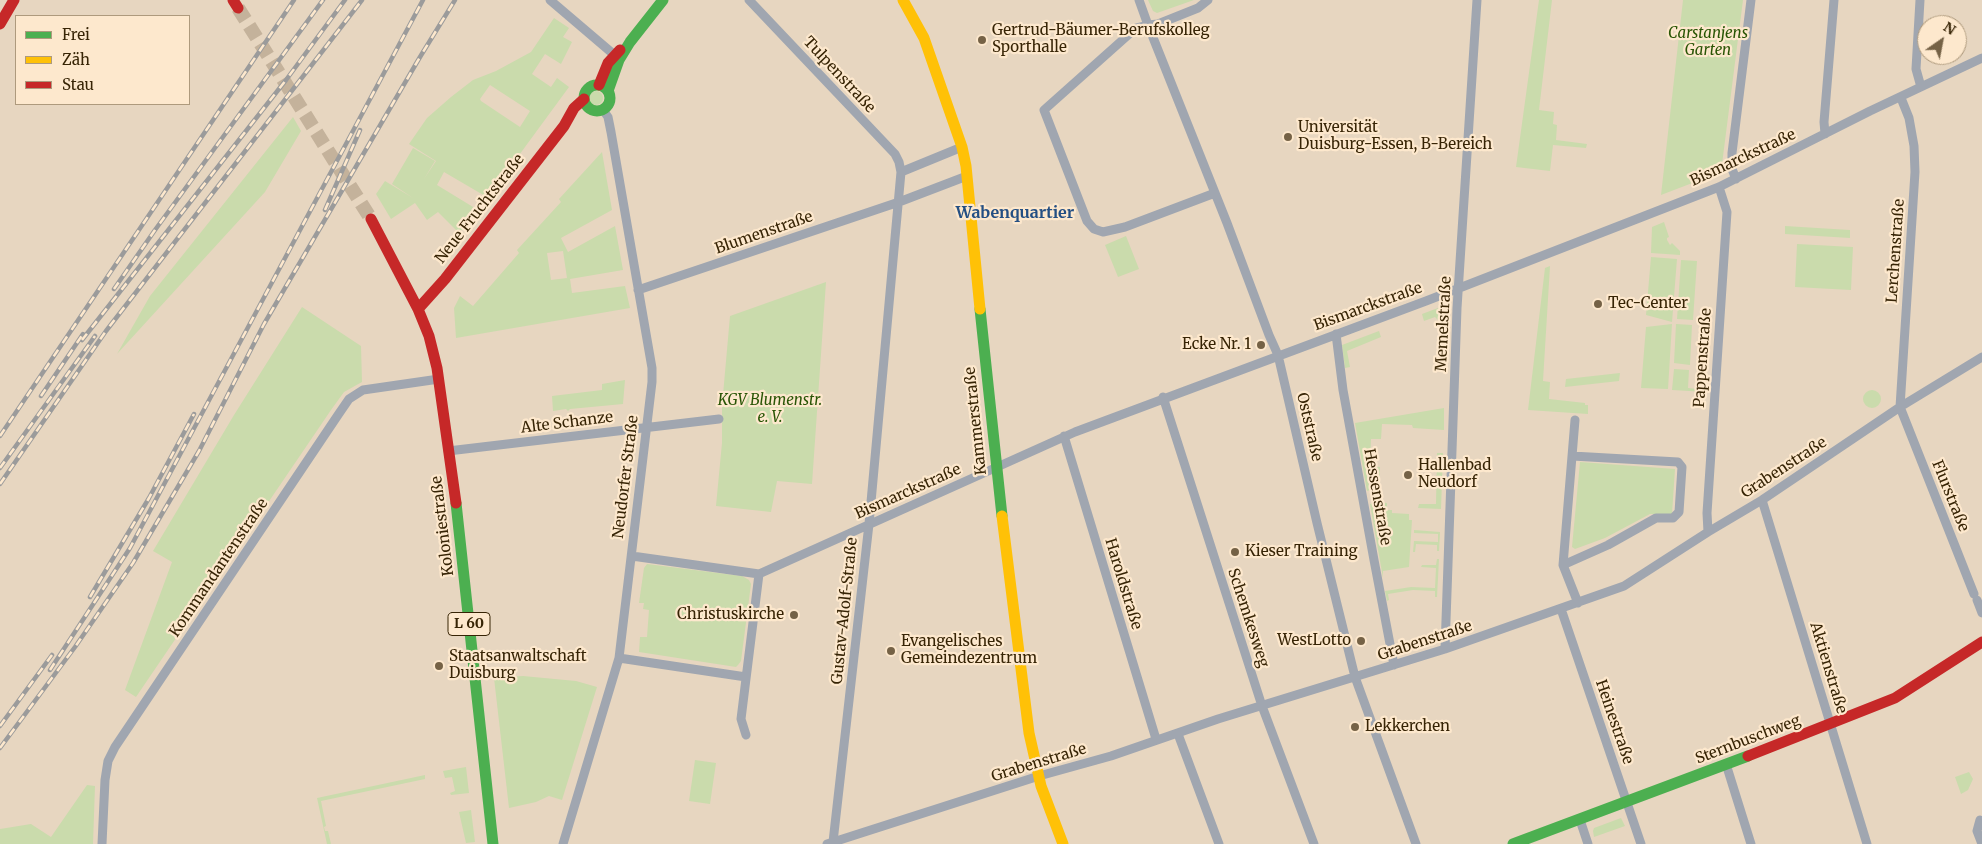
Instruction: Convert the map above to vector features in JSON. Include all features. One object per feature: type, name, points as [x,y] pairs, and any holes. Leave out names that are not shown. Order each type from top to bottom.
[{"type":"street","points":[[0,24],[14,0]]},
{"type":"street","points":[[550,0],[617,57]]},
{"type":"street","points":[[604,88],[588,88],[585,103],[595,111],[603,110],[610,101],[604,88],[617,57],[663,0]]},
{"type":"street","name":"Tulpenstraße","points":[[749,0],[895,154],[901,172]]},
{"type":"street","name":"Kammerstraße","points":[[903,0],[924,38],[962,147],[967,176],[996,467],[1028,733],[1039,776],[1063,844]]},
{"type":"street","name":"Oststraße","points":[[1139,0],[1278,355],[1354,673],[1416,844]]},
{"type":"street","points":[[1208,0],[1198,8],[1158,24],[1136,28],[1044,110],[1087,220],[1094,229],[1103,232],[1125,227],[1215,193]]},
{"type":"street","name":"Memelstraße","points":[[1445,649],[1458,287],[1476,0]]},
{"type":"street","points":[[1736,179],[1732,169],[1732,153],[1752,0]]},
{"type":"street","points":[[1825,134],[1824,122],[1834,0]]},
{"type":"street","points":[[1920,0],[1916,69],[1921,87]]},
{"type":"street","name":"Bismarckstraße","points":[[759,574],[1064,436],[1719,187],[1982,58]]},
{"type":"street","name":"Lerchenstraße","points":[[1900,407],[1915,172],[1914,146],[1909,118],[1901,98]]},
{"type":"street","name":"Neue Fruchtstraße","points":[[418,309],[445,280],[564,126],[585,103]]},
{"type":"street","name":"Neudorfer Straße","points":[[563,844],[619,658],[651,397],[652,368],[611,132],[608,118],[603,110]]},
{"type":"street","points":[[899,202],[901,172],[962,147]]},
{"type":"street","name":"Blumenstraße","points":[[638,290],[899,202],[967,176]]},
{"type":"street","name":"Pappenstraße","points":[[1708,532],[1707,504],[1727,212],[1719,187]]},
{"type":"street","name":"Gustav-Adolf-Straße","points":[[830,843],[869,524],[899,202]]},
{"type":"street","name":"Koloniestraße","points":[[371,220],[418,309],[430,336],[439,379],[461,541],[493,844]]},
{"type":"street","name":"Hessenstraße","points":[[1336,334],[1344,390],[1394,665]]},
{"type":"street","name":"Grabenstraße","points":[[830,843],[1039,776],[1111,756],[1156,739],[1178,734],[1262,706],[1354,673],[1394,665],[1445,649],[1624,586],[1762,500],[1900,407],[1982,357]]},
{"type":"street","name":"Kommandantenstraße","points":[[102,844],[105,780],[108,761],[115,748],[349,399],[362,390],[439,379]]},
{"type":"street","name":"Schemkesweg","points":[[1163,397],[1262,706],[1314,844]]},
{"type":"street","name":"Flurstraße","points":[[1900,407],[1982,613]]},
{"type":"street","name":"Alte Schanze","points":[[448,451],[719,419]]},
{"type":"street","points":[[1575,420],[1563,565],[1578,603]]},
{"type":"street","name":"Haroldstraße","points":[[1064,436],[1156,739]]},
{"type":"street","points":[[1563,565],[1608,545],[1656,518],[1674,518],[1679,512],[1682,467],[1678,462],[1572,456]]},
{"type":"street","name":"Aktienstraße","points":[[1762,500],[1867,844]]},
{"type":"street","points":[[632,556],[759,574],[741,719],[746,735]]},
{"type":"street","name":"Heinestraße","points":[[1561,609],[1641,844]]},
{"type":"street","name":"Sternbuschweg","points":[[1513,844],[1831,725],[1895,698],[1982,642]]},
{"type":"street","points":[[619,658],[746,678]]},
{"type":"street","points":[[1178,734],[1219,844]]},
{"type":"street","points":[[1726,764],[1751,844]]},
{"type":"street","points":[[1580,820],[1588,844]]},
{"type":"street","points":[[1980,820],[1977,831],[1982,844]]},
{"type":"green space","points":[[1148,0],[1194,0],[1157,13],[1153,11]]},
{"type":"green space","points":[[1539,0],[1552,0],[1539,110],[1554,112],[1553,124],[1557,125],[1556,140],[1587,144],[1586,148],[1553,145],[1550,171],[1516,167]]},
{"type":"green space","name":"Carstanjens Garten","points":[[1683,0],[1743,0],[1721,172],[1661,195]]},
{"type":"green space","points":[[554,18],[569,28],[563,37],[572,42],[561,64],[545,54],[532,74],[551,87],[557,78],[569,87],[481,207],[485,196],[444,172],[437,185],[478,210],[459,233],[438,212],[427,220],[415,203],[391,219],[376,194],[385,181],[413,198],[392,184],[413,148],[435,161],[424,179],[436,161],[409,144],[427,118],[473,80],[496,71],[531,52]],"holes":[[[490,85],[530,111],[520,127],[480,99]]]},
{"type":"green space","points":[[596,91],[601,93],[603,98],[601,103],[596,105],[591,103],[589,98],[591,93]]},
{"type":"green space","points":[[293,117],[301,131],[265,192],[117,354],[150,296]]},
{"type":"green space","points":[[602,152],[612,210],[561,238],[568,252],[615,226],[623,270],[570,279],[572,293],[625,286],[630,308],[456,338],[454,308],[460,296],[473,306],[519,253],[517,250],[561,202],[559,199]],"holes":[[[563,251],[567,278],[551,280],[547,253]]]},
{"type":"green space","points":[[1664,222],[1669,237],[1667,240],[1670,245],[1672,243],[1680,251],[1680,255],[1651,253],[1652,227]]},
{"type":"green space","points":[[1785,226],[1850,230],[1850,238],[1785,234]]},
{"type":"green space","points":[[1126,236],[1139,269],[1118,277],[1105,245]]},
{"type":"green space","points":[[1797,244],[1853,247],[1851,290],[1795,287]]},
{"type":"green space","points":[[1651,257],[1677,259],[1672,322],[1646,315]]},
{"type":"green space","points":[[1681,260],[1697,261],[1693,320],[1677,319]]},
{"type":"green space","points":[[1550,266],[1543,381],[1550,382],[1549,399],[1585,403],[1585,405],[1588,405],[1588,414],[1528,410],[1545,268]]},
{"type":"green space","name":"KGV Blumenstr. e. V.","points":[[826,282],[812,484],[777,481],[771,512],[716,506],[730,316]]},
{"type":"green space","points":[[302,307],[361,346],[362,382],[344,392],[331,410],[136,697],[125,690],[172,562],[153,551],[234,415]]},
{"type":"green space","points":[[1438,308],[1448,316],[1447,338],[1443,339],[1441,323],[1435,317],[1424,321],[1422,314]]},
{"type":"green space","points":[[1672,324],[1668,389],[1641,388],[1646,327]]},
{"type":"green space","points":[[1676,324],[1692,325],[1690,365],[1674,363]]},
{"type":"green space","points":[[1379,331],[1381,337],[1347,351],[1350,367],[1345,368],[1342,345]]},
{"type":"green space","points":[[1674,369],[1689,370],[1688,388],[1706,390],[1706,392],[1672,390]]},
{"type":"green space","points":[[1620,373],[1619,381],[1565,387],[1566,379]]},
{"type":"green space","points":[[625,380],[623,404],[553,411],[552,396],[602,390],[602,384]]},
{"type":"green space","points":[[1872,390],[1878,393],[1881,399],[1878,405],[1872,408],[1866,405],[1863,399],[1866,393]]},
{"type":"green space","points":[[1444,408],[1444,430],[1413,428],[1412,425],[1382,424],[1381,439],[1371,439],[1370,466],[1380,467],[1379,488],[1367,491],[1355,423]]},
{"type":"green space","points":[[1437,453],[1443,453],[1441,509],[1418,508],[1419,504],[1436,504]]},
{"type":"green space","points":[[1580,462],[1675,469],[1672,514],[1650,514],[1605,538],[1575,549],[1572,547]]},
{"type":"green space","points":[[1378,502],[1387,503],[1387,510],[1392,510],[1392,513],[1409,514],[1409,520],[1412,520],[1409,567],[1383,571],[1383,578],[1370,504]]},
{"type":"green space","points":[[1414,530],[1440,532],[1439,551],[1437,551],[1437,545],[1416,544],[1415,552],[1413,552],[1414,541],[1438,542],[1438,534],[1414,533]]},
{"type":"green space","points":[[1437,559],[1439,559],[1437,597],[1435,597],[1435,591],[1413,590],[1388,594],[1389,600],[1387,601],[1385,591],[1411,587],[1435,588],[1436,568],[1421,567],[1422,565],[1436,565]]},
{"type":"green space","points":[[647,564],[742,576],[749,580],[751,584],[741,661],[736,667],[639,652],[640,637],[647,637],[649,610],[643,609],[644,603],[639,603],[644,568]]},
{"type":"green space","points":[[523,676],[576,681],[597,687],[562,800],[549,796],[536,802],[509,808],[494,678]]},
{"type":"green space","points":[[695,760],[716,763],[710,804],[689,801]]},
{"type":"green space","points":[[466,767],[469,793],[451,795],[450,793],[455,791],[452,777],[445,778],[443,771]]},
{"type":"green space","points":[[1969,772],[1973,779],[1968,790],[1961,794],[1955,777]]},
{"type":"green space","points":[[425,775],[425,779],[321,801],[326,826],[324,827],[325,831],[328,831],[331,844],[327,844],[317,798]]},
{"type":"green space","points":[[87,785],[95,786],[93,844],[0,844],[0,829],[31,824],[51,837]]},
{"type":"green space","points":[[471,810],[475,842],[466,843],[459,812]]},
{"type":"green space","points":[[1621,818],[1625,826],[1594,837],[1594,828]]},
{"type":"tunnel","points":[[238,8],[371,219]]},
{"type":"railway","points":[[0,436],[294,0]]},
{"type":"railway","points":[[114,289],[323,0]]},
{"type":"railway","points":[[82,340],[286,80],[345,0]]},
{"type":"railway","points":[[0,484],[106,331],[362,0]]},
{"type":"railway","points":[[50,670],[130,548],[423,0]]},
{"type":"railway","points":[[0,748],[75,647],[133,563],[199,451],[264,324],[455,0]]},
{"type":"railway","points":[[325,210],[360,130]]},
{"type":"railway","points":[[41,396],[83,334]]},
{"type":"railway","points":[[0,468],[95,336]]},
{"type":"railway","points":[[90,597],[149,498],[194,414]]},
{"type":"railway","points":[[0,726],[52,655]]},
{"type":"traffic: fast","points":[[608,91],[619,60],[630,42],[663,0]]},
{"type":"traffic: fast","points":[[597,85],[606,89],[610,98],[606,107],[597,111],[588,107],[584,98],[588,89],[597,85]]},
{"type":"traffic: fast","points":[[980,309],[1002,516]]},
{"type":"traffic: fast","points":[[456,503],[493,844]]},
{"type":"traffic: fast","points":[[1513,844],[1748,756]]},
{"type":"traffic: slow","points":[[903,0],[924,38],[962,147],[966,166],[980,309]]},
{"type":"traffic: slow","points":[[1002,516],[1029,733],[1041,786],[1063,844]]},
{"type":"traffic: jam","points":[[0,24],[14,0]]},
{"type":"traffic: jam","points":[[233,0],[238,8]]},
{"type":"traffic: jam","points":[[599,85],[608,63],[620,50]]},
{"type":"traffic: jam","points":[[418,309],[445,279],[564,126],[574,108],[584,99]]},
{"type":"traffic: jam","points":[[371,219],[418,309],[429,336],[437,368],[456,503]]},
{"type":"traffic: jam","points":[[1748,756],[1895,698],[1982,642]]},
{"type":"place","name":"Gertrud-Bäumer-Berufskolleg Sporthalle","points":[[982,40]]},
{"type":"place","name":"Universität Duisburg-Essen, B-Bereich","points":[[1288,137]]},
{"type":"place","name":"Tec-Center","points":[[1598,304]]},
{"type":"place","name":"Ecke Nr. 1","points":[[1261,345]]},
{"type":"place","name":"Hallenbad Neudorf","points":[[1408,475]]},
{"type":"place","name":"Kieser Training","points":[[1235,552]]},
{"type":"place","name":"Christuskirche","points":[[794,615]]},
{"type":"place","name":"WestLotto","points":[[1361,641]]},
{"type":"place","name":"Evangelisches Gemeindezentrum","points":[[891,651]]},
{"type":"place","name":"Staatsanwaltschaft Duisburg","points":[[439,666]]},
{"type":"place","name":"Lekkerchen","points":[[1355,727]]},
{"type":"district","name":"Wabenquartier","points":[[1015,213]]}]
